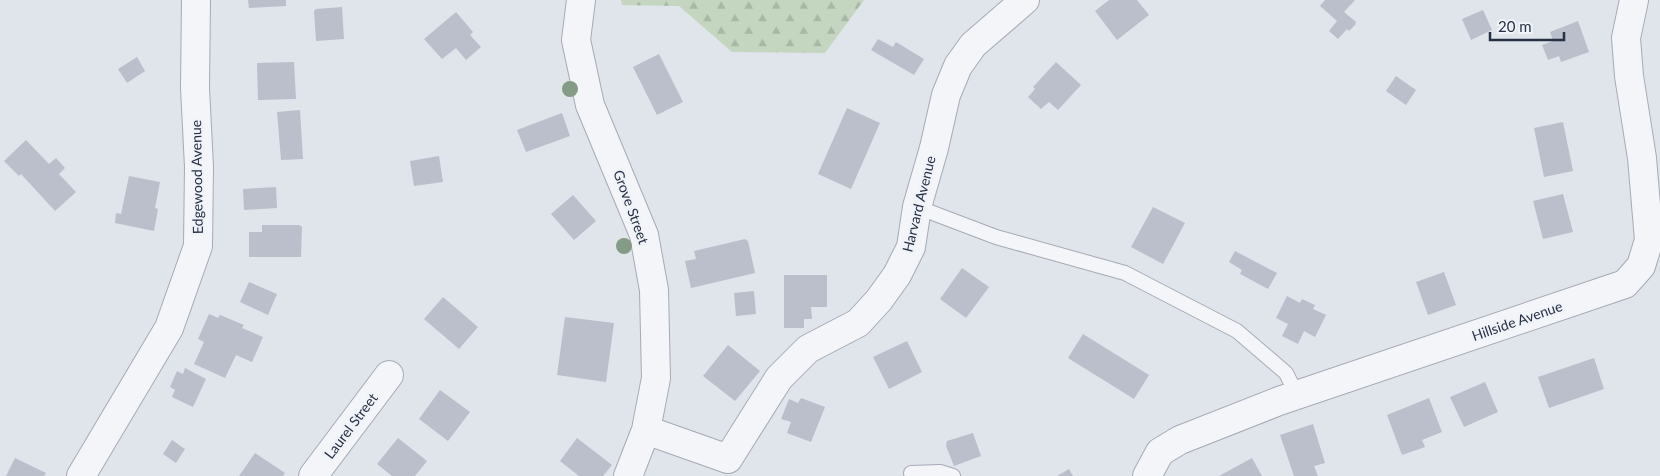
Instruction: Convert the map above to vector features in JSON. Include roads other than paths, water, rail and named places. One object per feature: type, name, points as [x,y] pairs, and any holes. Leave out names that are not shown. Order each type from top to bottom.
[{"type":"street","name":"Edgewood Avenue","points":[[82,476],[169,328],[198,246],[199,167],[195,88],[196,0]]},
{"type":"street","name":"Grove Street","points":[[581,0],[576,40],[590,105],[644,235],[654,290],[656,378],[646,430],[628,476]]},
{"type":"street","name":"Harvard Avenue","points":[[646,430],[727,468],[779,378],[808,349],[858,323],[879,300],[897,275],[911,247],[917,207],[934,148],[946,95],[958,66],[973,45],[1025,0]]},
{"type":"street","name":"Hillside Avenue","points":[[1147,476],[1160,452],[1180,440],[1297,395],[1625,284],[1641,266],[1649,240],[1648,210],[1629,76],[1626,38],[1634,0]]},
{"type":"street","name":"Laurel Street","points":[[313,476],[388,375]]},
{"type":"lane","points":[[917,207],[996,237],[1125,273],[1236,331],[1286,373],[1297,395]]},
{"type":"lane","points":[[911,473],[940,472],[953,476]]}]
